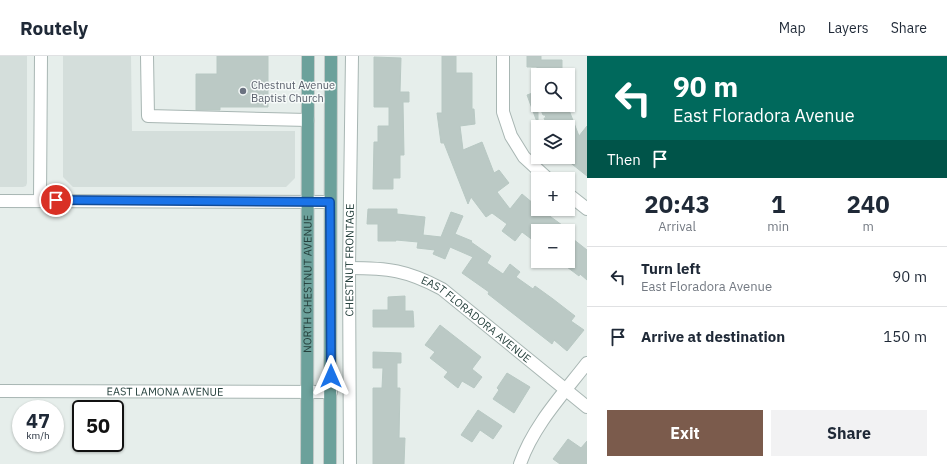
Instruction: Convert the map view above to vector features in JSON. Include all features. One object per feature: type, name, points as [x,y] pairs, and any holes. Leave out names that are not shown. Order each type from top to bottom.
[{"type":"main road","name":"NORTH CHESTNUT AVENUE","points":[[307,464],[308,56]]},
{"type":"main road","name":"NORTH CHESTNUT AVENUE","points":[[330,464],[331,56]]},
{"type":"street","points":[[40,200],[41,56]]},
{"type":"street","points":[[147,56],[148,116],[308,120]]},
{"type":"street","name":"CHESTNUT FRONTAGE","points":[[350,464],[349,268],[352,56]]},
{"type":"street","points":[[503,56],[503,112],[511,136],[524,157],[540,172]]},
{"type":"street","points":[[575,200],[587,209]]},
{"type":"street","points":[[0,201],[330,202]]},
{"type":"street","name":"EAST FLORADORA AVENUE","points":[[349,268],[384,268],[417,276],[442,289],[587,407]]},
{"type":"street","points":[[520,464],[525,450],[539,426],[587,363]]},
{"type":"street","name":"EAST LAMONA AVENUE","points":[[0,391],[331,392]]},
{"type":"shaded area","points":[[0,56],[27,56],[27,183],[26,186],[23,187],[0,187]]},
{"type":"shaded area","points":[[63,56],[131,56],[132,131],[295,131],[295,178],[286,187],[73,187],[63,177]]},
{"type":"building","points":[[217,56],[268,56],[268,107],[220,107],[220,110],[196,110],[196,74],[217,74]]},
{"type":"building","points":[[442,56],[456,56],[456,73],[472,73],[472,109],[474,109],[475,124],[460,126],[463,150],[482,142],[494,173],[499,170],[509,183],[497,192],[510,209],[522,194],[531,202],[531,216],[550,216],[561,224],[531,224],[531,239],[522,232],[515,241],[502,231],[507,224],[492,213],[486,217],[471,197],[468,204],[444,143],[441,143],[437,113],[442,113]]},
{"type":"building","points":[[527,56],[541,56],[541,60],[562,60],[562,68],[527,67]]},
{"type":"building","points":[[374,57],[401,58],[400,92],[409,92],[409,102],[403,102],[404,155],[400,155],[400,178],[393,178],[393,189],[373,189],[374,142],[378,142],[378,126],[389,126],[389,107],[374,107]]},
{"type":"building","points":[[531,94],[531,106],[527,95]]},
{"type":"building","points":[[533,112],[538,112],[538,120],[536,120]]},
{"type":"building","points":[[542,112],[570,112],[573,120],[545,120],[545,115],[543,115]]},
{"type":"building","points":[[575,126],[579,136],[587,126],[587,176],[572,164],[575,164]]},
{"type":"building","points":[[368,209],[397,209],[397,214],[425,217],[423,235],[441,237],[451,212],[463,216],[455,234],[472,241],[471,242],[491,256],[487,263],[503,274],[510,264],[520,272],[516,277],[533,289],[535,286],[575,316],[571,321],[584,330],[567,351],[554,340],[552,344],[488,294],[489,292],[462,273],[473,257],[450,247],[445,259],[433,254],[435,250],[417,248],[418,242],[396,240],[378,241],[378,224],[367,224]]},
{"type":"building","points":[[575,241],[587,250],[587,280],[580,274],[579,276],[568,268],[575,268]]},
{"type":"building","points":[[405,296],[405,311],[413,311],[414,327],[373,327],[373,310],[388,310],[388,297]]},
{"type":"building","points":[[440,325],[481,357],[472,369],[482,377],[474,388],[462,381],[458,388],[444,377],[448,372],[430,358],[435,352],[425,345]]},
{"type":"building","points":[[373,352],[401,353],[401,363],[397,363],[397,388],[400,388],[399,438],[405,438],[404,464],[373,464],[373,388],[382,388],[383,368],[373,368]]},
{"type":"building","points":[[507,373],[530,387],[514,413],[493,399],[499,390],[497,388]]},
{"type":"building","points":[[478,410],[502,426],[493,439],[480,430],[472,442],[461,435]]},
{"type":"building","points":[[568,439],[581,448],[587,441],[587,464],[560,464],[553,459]]},
{"type":"place","name":"Chestnut Avenue Baptist Church","points":[[243,91]]},
{"type":"route","points":[[56,200],[330,202],[331,376]]}]
